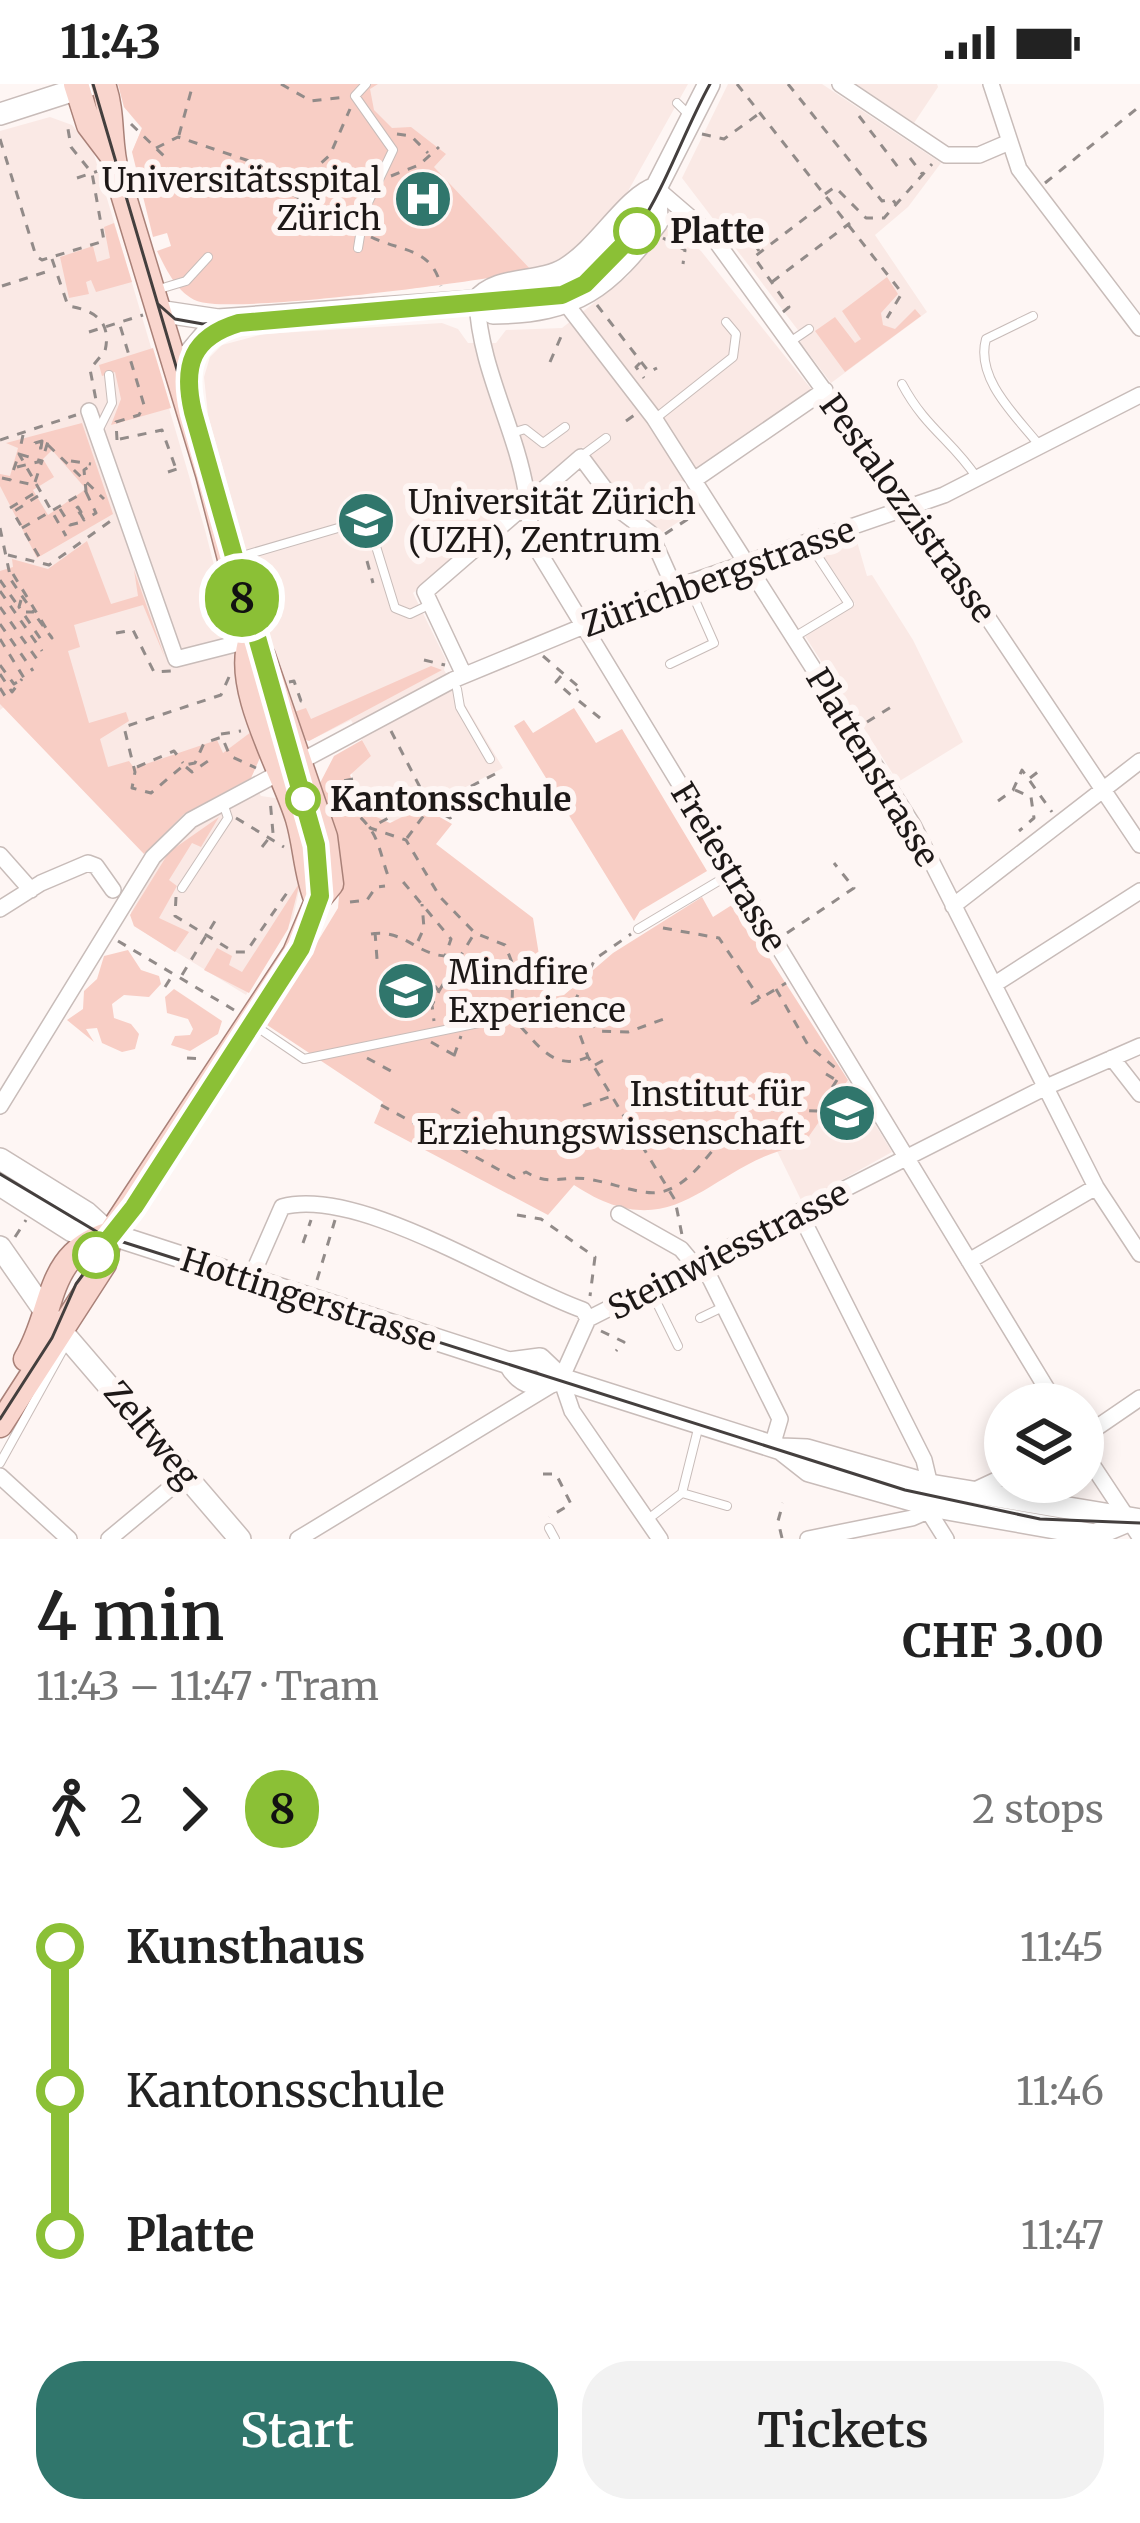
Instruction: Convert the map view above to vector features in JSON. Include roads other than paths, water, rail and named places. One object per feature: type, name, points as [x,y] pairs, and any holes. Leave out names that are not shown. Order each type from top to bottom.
[{"type":"main road","points":[[0,1425],[59,1327],[104,1264],[110,1234],[244,1017],[301,943],[316,901],[263,656],[250,640],[111,154],[115,118],[104,84]]},
{"type":"main road","points":[[82,85],[89,125],[111,154]]},
{"type":"main road","points":[[0,1399],[32,1349],[59,1327]]},
{"type":"street","points":[[477,301],[493,313],[560,291],[604,283],[643,241],[660,212],[656,188],[709,84]]},
{"type":"street","points":[[840,84],[946,154],[979,155],[1007,143]]},
{"type":"street","points":[[991,84],[1007,143],[1034,190],[1140,328]]},
{"type":"street","points":[[0,114],[82,85]]},
{"type":"street","points":[[560,291],[635,198],[656,188]]},
{"type":"street","name":"Pestalozzistrasse","points":[[656,188],[713,238],[825,390],[1105,788],[1140,845]]},
{"type":"street","points":[[152,305],[218,320],[477,301],[493,287],[560,291]]},
{"type":"street","name":"Plattenstrasse","points":[[560,291],[655,418],[913,826],[1096,1187],[1140,1254]]},
{"type":"street","name":"Freiestrasse","points":[[477,301],[483,353],[508,434],[530,534],[1042,1383]]},
{"type":"street","points":[[176,370],[218,320]]},
{"type":"street","points":[[694,481],[825,390]]},
{"type":"street","name":"Zürichbergstrasse","points":[[0,1106],[153,857],[191,820],[225,810],[289,768],[582,626],[681,586],[909,508],[978,479],[1140,395]]},
{"type":"street","points":[[82,414],[103,448],[178,662],[250,640]]},
{"type":"street","points":[[460,682],[428,597],[581,457],[622,512],[654,540],[681,586]]},
{"type":"street","points":[[953,906],[1140,761]]},
{"type":"street","points":[[0,856],[32,890]]},
{"type":"street","points":[[0,909],[92,863],[113,890]]},
{"type":"street","points":[[995,984],[1140,892]]},
{"type":"street","name":"Steinwiesstrasse","points":[[561,1379],[592,1318],[1044,1088],[1140,1046]]},
{"type":"street","points":[[1112,1058],[1140,1094]]},
{"type":"street","points":[[0,1159],[87,1213],[110,1234]]},
{"type":"street","name":"Hottingerstrasse","points":[[0,1185],[72,1231],[110,1234],[509,1363],[540,1359],[561,1379],[777,1448],[807,1450],[1052,1534],[1104,1534],[1136,1526]]},
{"type":"street","points":[[969,1261],[1096,1187]]},
{"type":"street","points":[[250,1280],[278,1211],[315,1202],[339,1204],[592,1318]]},
{"type":"street","points":[[619,1214],[700,1266],[780,1418],[777,1448]]},
{"type":"street","points":[[800,1214],[944,1499],[946,1539]]},
{"type":"street","name":"Zeltweg","points":[[0,1247],[59,1327],[240,1539]]},
{"type":"street","points":[[298,1539],[561,1379],[572,1411],[660,1539]]},
{"type":"street","points":[[1104,1423],[1140,1398]]},
{"type":"street","points":[[109,1539],[186,1475]]},
{"type":"street","points":[[0,1476],[68,1539]]},
{"type":"street","points":[[1104,1481],[1136,1526]]},
{"type":"street","points":[[808,1539],[861,1534],[984,1484]]},
{"type":"street","name":"Hottingerstrasse","points":[[944,1499],[1097,1508],[1136,1526]]},
{"type":"lane","points":[[358,248],[364,211],[393,150],[384,130],[355,96],[366,84]]},
{"type":"lane","points":[[152,305],[186,281],[208,257]]},
{"type":"lane","points":[[1033,316],[986,339],[982,354],[996,387],[1041,447]]},
{"type":"lane","points":[[655,418],[733,357],[736,334],[726,322]]},
{"type":"lane","points":[[788,343],[809,329]]},
{"type":"lane","points":[[103,448],[112,404],[109,375]]},
{"type":"lane","points":[[902,384],[922,420],[963,457],[978,479]]},
{"type":"lane","points":[[508,434],[525,429],[543,443],[565,427]]},
{"type":"lane","points":[[581,457],[606,438]]},
{"type":"lane","points":[[230,560],[362,521],[370,526],[395,608],[410,614],[428,597]]},
{"type":"lane","points":[[794,637],[849,604],[808,542]]},
{"type":"lane","points":[[670,664],[714,643],[681,586]]},
{"type":"lane","points":[[460,682],[460,707],[490,759]]},
{"type":"lane","points":[[182,888],[225,810]]},
{"type":"lane","points":[[638,929],[732,873]]},
{"type":"lane","points":[[244,1017],[304,1060],[570,1004]]},
{"type":"lane","points":[[0,1171],[110,1234]]},
{"type":"lane","points":[[651,1291],[679,1346]]},
{"type":"lane","points":[[700,1318],[724,1306]]},
{"type":"lane","points":[[0,1463],[59,1327]]},
{"type":"lane","points":[[682,1493],[699,1423]]},
{"type":"lane","points":[[643,1514],[682,1493],[728,1506]]},
{"type":"lane","points":[[548,1523],[555,1539]]},
{"type":"tram line","points":[[0,1419],[52,1338],[76,1284],[135,1205],[301,948],[317,909],[320,882],[315,839],[93,84]]},
{"type":"tram line","points":[[158,304],[175,319],[203,324],[569,293],[619,254],[638,228],[710,84]]},
{"type":"tram line","name":"8","points":[[96,1255],[134,1207],[301,948],[320,896],[316,845],[258,655],[188,393],[188,363],[195,349],[218,330],[239,323],[562,295],[602,270],[637,231]]},
{"type":"tram line","points":[[0,1174],[104,1236],[905,1490],[1040,1519],[1140,1523]]},
{"type":"place","name":"Universitätsspital Zürich","points":[[423,199]]},
{"type":"place","name":"Platte","points":[[637,231]]},
{"type":"place","name":"Universität Zürich (UZH), Zentrum","points":[[366,521]]},
{"type":"place","name":"Kantonsschule","points":[[303,799]]},
{"type":"place","name":"Mindfire Experience","points":[[406,991]]},
{"type":"place","name":"Institut für Erziehungswissenschaft","points":[[847,1113]]}]
